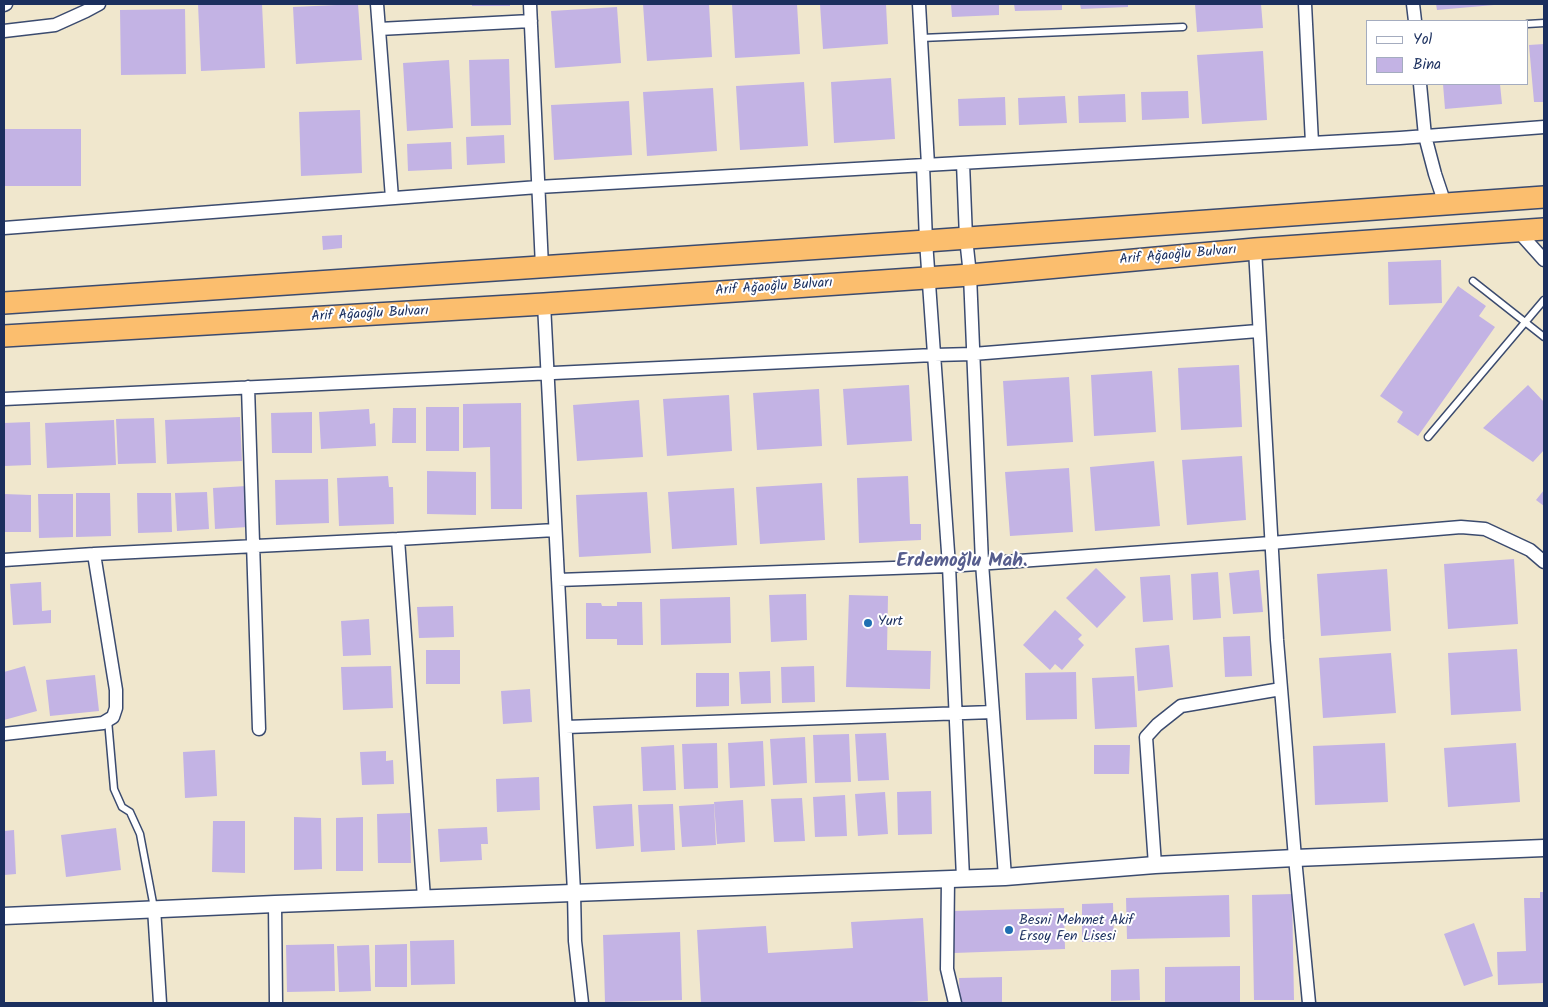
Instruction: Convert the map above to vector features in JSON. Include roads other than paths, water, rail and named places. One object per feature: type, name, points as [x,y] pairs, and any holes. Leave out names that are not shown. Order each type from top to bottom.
[{"type":"highway","points":[[4,303],[1544,197]]},
{"type":"highway","name":"Arif Ağaoğlu Bulvarı","points":[[4,336],[544,304],[928,278],[1255,249],[1544,229]]},
{"type":"street","points":[[4,31],[55,25],[99,4]]},
{"type":"street","points":[[377,4],[392,198]]},
{"type":"street","points":[[530,4],[542,267]]},
{"type":"street","points":[[919,4],[926,165],[926,241],[949,566],[955,714],[955,879],[947,969],[955,1003]]},
{"type":"street","points":[[1306,4],[1312,143]]},
{"type":"street","points":[[1413,4],[1414,20]]},
{"type":"street","points":[[379,29],[531,21]]},
{"type":"street","points":[[1420,85],[1425,136],[1434,174],[1445,204]]},
{"type":"street","points":[[4,228],[538,187],[1312,143],[1544,127]]},
{"type":"street","points":[[963,162],[966,238],[970,275],[982,563],[1005,877]]},
{"type":"street","points":[[1518,231],[1544,260]]},
{"type":"street","points":[[1255,249],[1258,331],[1281,689],[1295,858],[1310,1003]]},
{"type":"street","points":[[544,304],[574,892],[574,941],[582,1003]]},
{"type":"street","points":[[4,399],[973,354],[1258,331]]},
{"type":"street","points":[[248,387],[259,729]]},
{"type":"street","points":[[558,580],[949,566],[1271,543],[1461,527],[1484,529],[1530,550],[1544,562]]},
{"type":"street","points":[[4,560],[555,530]]},
{"type":"street","points":[[398,539],[424,898]]},
{"type":"street","points":[[4,734],[103,723],[113,717],[116,708],[116,690],[94,554]]},
{"type":"street","points":[[1154,865],[1146,737],[1181,706],[1281,689]]},
{"type":"street","points":[[566,727],[993,712]]},
{"type":"street","points":[[4,916],[154,908],[1005,877],[1154,865],[1544,848]]},
{"type":"street","points":[[274,904],[276,1003]]},
{"type":"street","points":[[154,908],[160,1003]]},
{"type":"lane","points":[[1528,24],[1544,23]]},
{"type":"lane","points":[[921,38],[1183,27]]},
{"type":"lane","points":[[1473,281],[1544,337]]},
{"type":"lane","points":[[1428,437],[1544,300]]},
{"type":"lane","points":[[108,720],[114,790],[122,807],[130,812],[140,834],[154,908]]},
{"type":"place","name":"Yurt","points":[[868,623]]},
{"type":"place","name":"Besni Mehmet Akif Ersoy Fen Lisesi","points":[[1009,930]]},
{"type":"district","name":"Erdemoğlu Mah.","points":[[962,563]]}]
